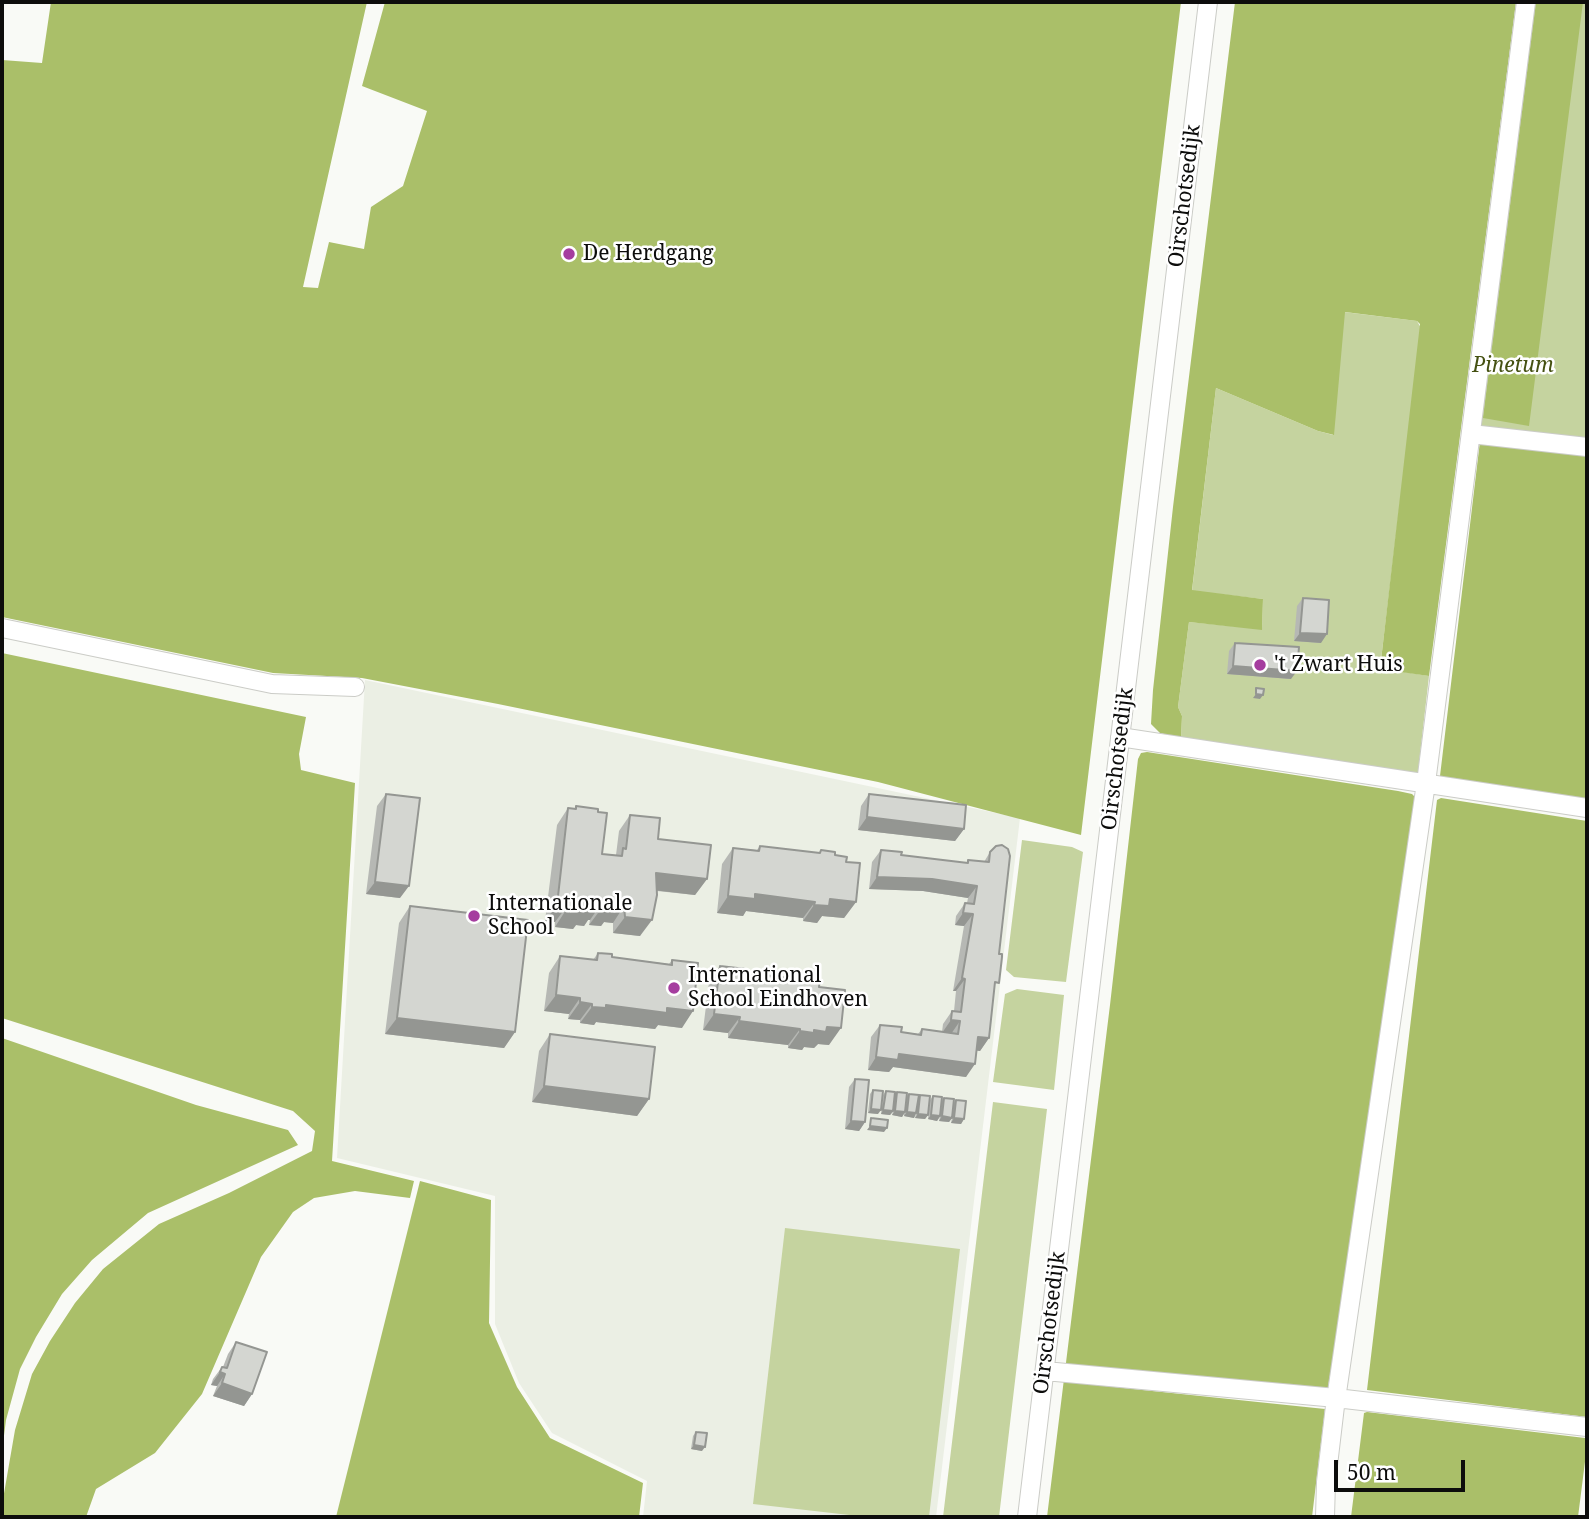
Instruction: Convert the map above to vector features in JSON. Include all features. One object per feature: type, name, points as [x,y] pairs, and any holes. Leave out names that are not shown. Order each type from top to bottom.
[{"type":"street","name":"Oirschotsedijk","points":[[1027,1517],[1208,2]]},
{"type":"street","points":[[1325,1517],[1326,1482],[1336,1398],[1426,783],[1526,2]]},
{"type":"street","points":[[1471,433],[1587,447]]},
{"type":"street","points":[[2,628],[272,684],[355,687]]},
{"type":"street","points":[[1120,737],[1587,808]]},
{"type":"street","points":[[1045,1371],[1336,1398],[1587,1427]]},
{"type":"shaded area","name":"International School Eindhoven","points":[[365,680],[1020,818],[936,1517],[643,1517],[647,1481],[552,1433],[519,1383],[495,1324],[495,1196],[337,1158]]},
{"type":"green space","name":"De Herdgang","points":[[51,2],[367,2],[303,287],[318,288],[329,242],[364,249],[371,207],[403,186],[427,111],[362,86],[385,2],[1181,2],[1081,835],[878,782],[498,704],[362,678],[273,673],[2,617],[2,60],[42,63]]},
{"type":"green space","points":[[1235,2],[1516,2],[1429,676],[1380,669],[1420,324],[1417,321],[1345,312],[1334,435],[1318,431],[1216,388],[1192,590],[1263,599],[1262,630],[1189,622],[1178,707],[1182,716],[1181,738],[1160,733],[1151,724],[1153,690]]},
{"type":"green space","points":[[1534,2],[1587,2],[1587,442],[1478,427]]},
{"type":"green space","name":"Pinetum","points":[[1536,2],[1583,2],[1529,426],[1483,418]]},
{"type":"green space","points":[[1344,312],[1417,321],[1421,328],[1380,668],[1429,676],[1418,772],[1409,774],[1181,738],[1182,716],[1178,707],[1189,622],[1262,629],[1263,599],[1192,591],[1216,388],[1333,435]]},
{"type":"green space","points":[[1480,441],[1587,453],[1587,802],[1440,776]]},
{"type":"green space","points":[[2,653],[306,717],[299,754],[301,770],[355,783],[332,1161],[414,1181],[410,1198],[355,1191],[314,1198],[293,1212],[261,1257],[202,1394],[155,1453],[96,1489],[86,1517],[2,1517],[15,1430],[32,1374],[50,1341],[75,1303],[103,1269],[159,1224],[229,1193],[312,1151],[315,1131],[293,1111],[2,1018]]},
{"type":"green space","points":[[1141,753],[1398,791],[1415,797],[1377,1093],[1328,1387],[1069,1365],[1066,1382],[1325,1409],[1312,1517],[1047,1517],[1138,759]]},
{"type":"green space","points":[[1441,798],[1587,821],[1587,1417],[1367,1390],[1437,800]]},
{"type":"green space","points":[[1022,840],[1072,847],[1083,852],[1066,982],[1014,977],[1006,970]]},
{"type":"green space","points":[[1017,989],[1064,995],[1054,1090],[993,1082],[1005,994]]},
{"type":"green space","points":[[2,1038],[196,1105],[288,1130],[298,1145],[148,1213],[92,1260],[62,1294],[20,1369],[6,1420],[2,1451]]},
{"type":"green space","points":[[993,1102],[1047,1109],[999,1517],[943,1517]]},
{"type":"green space","points":[[420,1181],[491,1200],[489,1323],[517,1387],[550,1438],[643,1483],[639,1517],[336,1517]]},
{"type":"green space","points":[[785,1228],[960,1249],[929,1517],[867,1517],[753,1504]]},
{"type":"green space","points":[[1364,1413],[1585,1438],[1587,1446],[1578,1517],[1351,1517]]},
{"type":"building","points":[[1303,598],[1329,600],[1327,634],[1300,633]]},
{"type":"building","points":[[1235,643],[1299,647],[1297,671],[1233,666]]},
{"type":"building","points":[[1256,688],[1264,689],[1263,695],[1256,694]]},
{"type":"building","points":[[386,794],[420,798],[409,886],[375,882]]},
{"type":"building","points":[[869,794],[966,805],[964,829],[867,817]]},
{"type":"building","points":[[576,806],[607,813],[602,854],[622,856],[623,848],[626,849],[630,815],[660,818],[658,839],[711,845],[707,879],[656,873],[657,895],[652,920],[625,917],[624,906],[614,905],[613,910],[601,909],[601,904],[596,903],[596,909],[585,908],[584,912],[566,910],[567,906],[557,905],[568,808],[576,809]]},
{"type":"building","points":[[1002,845],[1008,849],[1010,856],[999,954],[1002,954],[999,983],[995,982],[989,1038],[978,1037],[975,1064],[899,1054],[898,1060],[876,1057],[880,1025],[902,1027],[901,1032],[921,1035],[922,1029],[958,1034],[960,1021],[951,1020],[952,1011],[961,1012],[965,979],[962,978],[973,914],[963,913],[965,903],[974,904],[977,886],[932,879],[877,877],[881,850],[968,863],[968,860],[989,862],[990,852],[996,846]]},
{"type":"building","points":[[760,846],[820,853],[821,850],[835,852],[835,855],[847,857],[846,862],[860,863],[856,902],[830,899],[829,906],[755,894],[755,899],[728,896],[733,848],[759,851]]},
{"type":"building","points":[[410,906],[528,920],[515,1032],[397,1018]]},
{"type":"building","points":[[598,953],[672,965],[672,960],[698,963],[693,1011],[667,1008],[667,1013],[606,1005],[606,1008],[592,1007],[592,1004],[580,1002],[580,998],[556,995],[560,956],[597,960]]},
{"type":"building","points":[[720,966],[746,969],[746,973],[806,980],[806,977],[820,979],[819,987],[845,990],[841,1028],[827,1027],[826,1032],[814,1030],[814,1033],[739,1021],[740,1017],[714,1014]]},
{"type":"building","points":[[550,1034],[655,1047],[649,1099],[544,1086]]},
{"type":"building","points":[[855,1079],[869,1080],[865,1122],[851,1121]]},
{"type":"building","points":[[873,1090],[883,1091],[881,1110],[871,1109]]},
{"type":"building","points":[[886,1091],[895,1092],[893,1111],[883,1110]]},
{"type":"building","points":[[897,1092],[907,1093],[905,1112],[895,1111]]},
{"type":"building","points":[[909,1094],[919,1095],[916,1113],[907,1112]]},
{"type":"building","points":[[920,1095],[930,1096],[928,1115],[918,1114]]},
{"type":"building","points":[[933,1096],[942,1097],[940,1116],[931,1115]]},
{"type":"building","points":[[944,1098],[954,1099],[952,1118],[942,1116]]},
{"type":"building","points":[[956,1100],[966,1101],[964,1119],[954,1118]]},
{"type":"building","points":[[871,1118],[888,1120],[887,1128],[870,1126]]},
{"type":"building","points":[[236,1342],[267,1352],[252,1394],[222,1383],[225,1374],[220,1372],[222,1367],[227,1368]]},
{"type":"building","points":[[696,1432],[707,1433],[705,1447],[694,1445]]},
{"type":"place","name":"De Herdgang","points":[[569,254]]},
{"type":"place","name":"'t Zwart Huis","points":[[1260,665]]},
{"type":"place","name":"Internationale School","points":[[474,916]]},
{"type":"place","name":"International School Eindhoven","points":[[674,988]]}]
